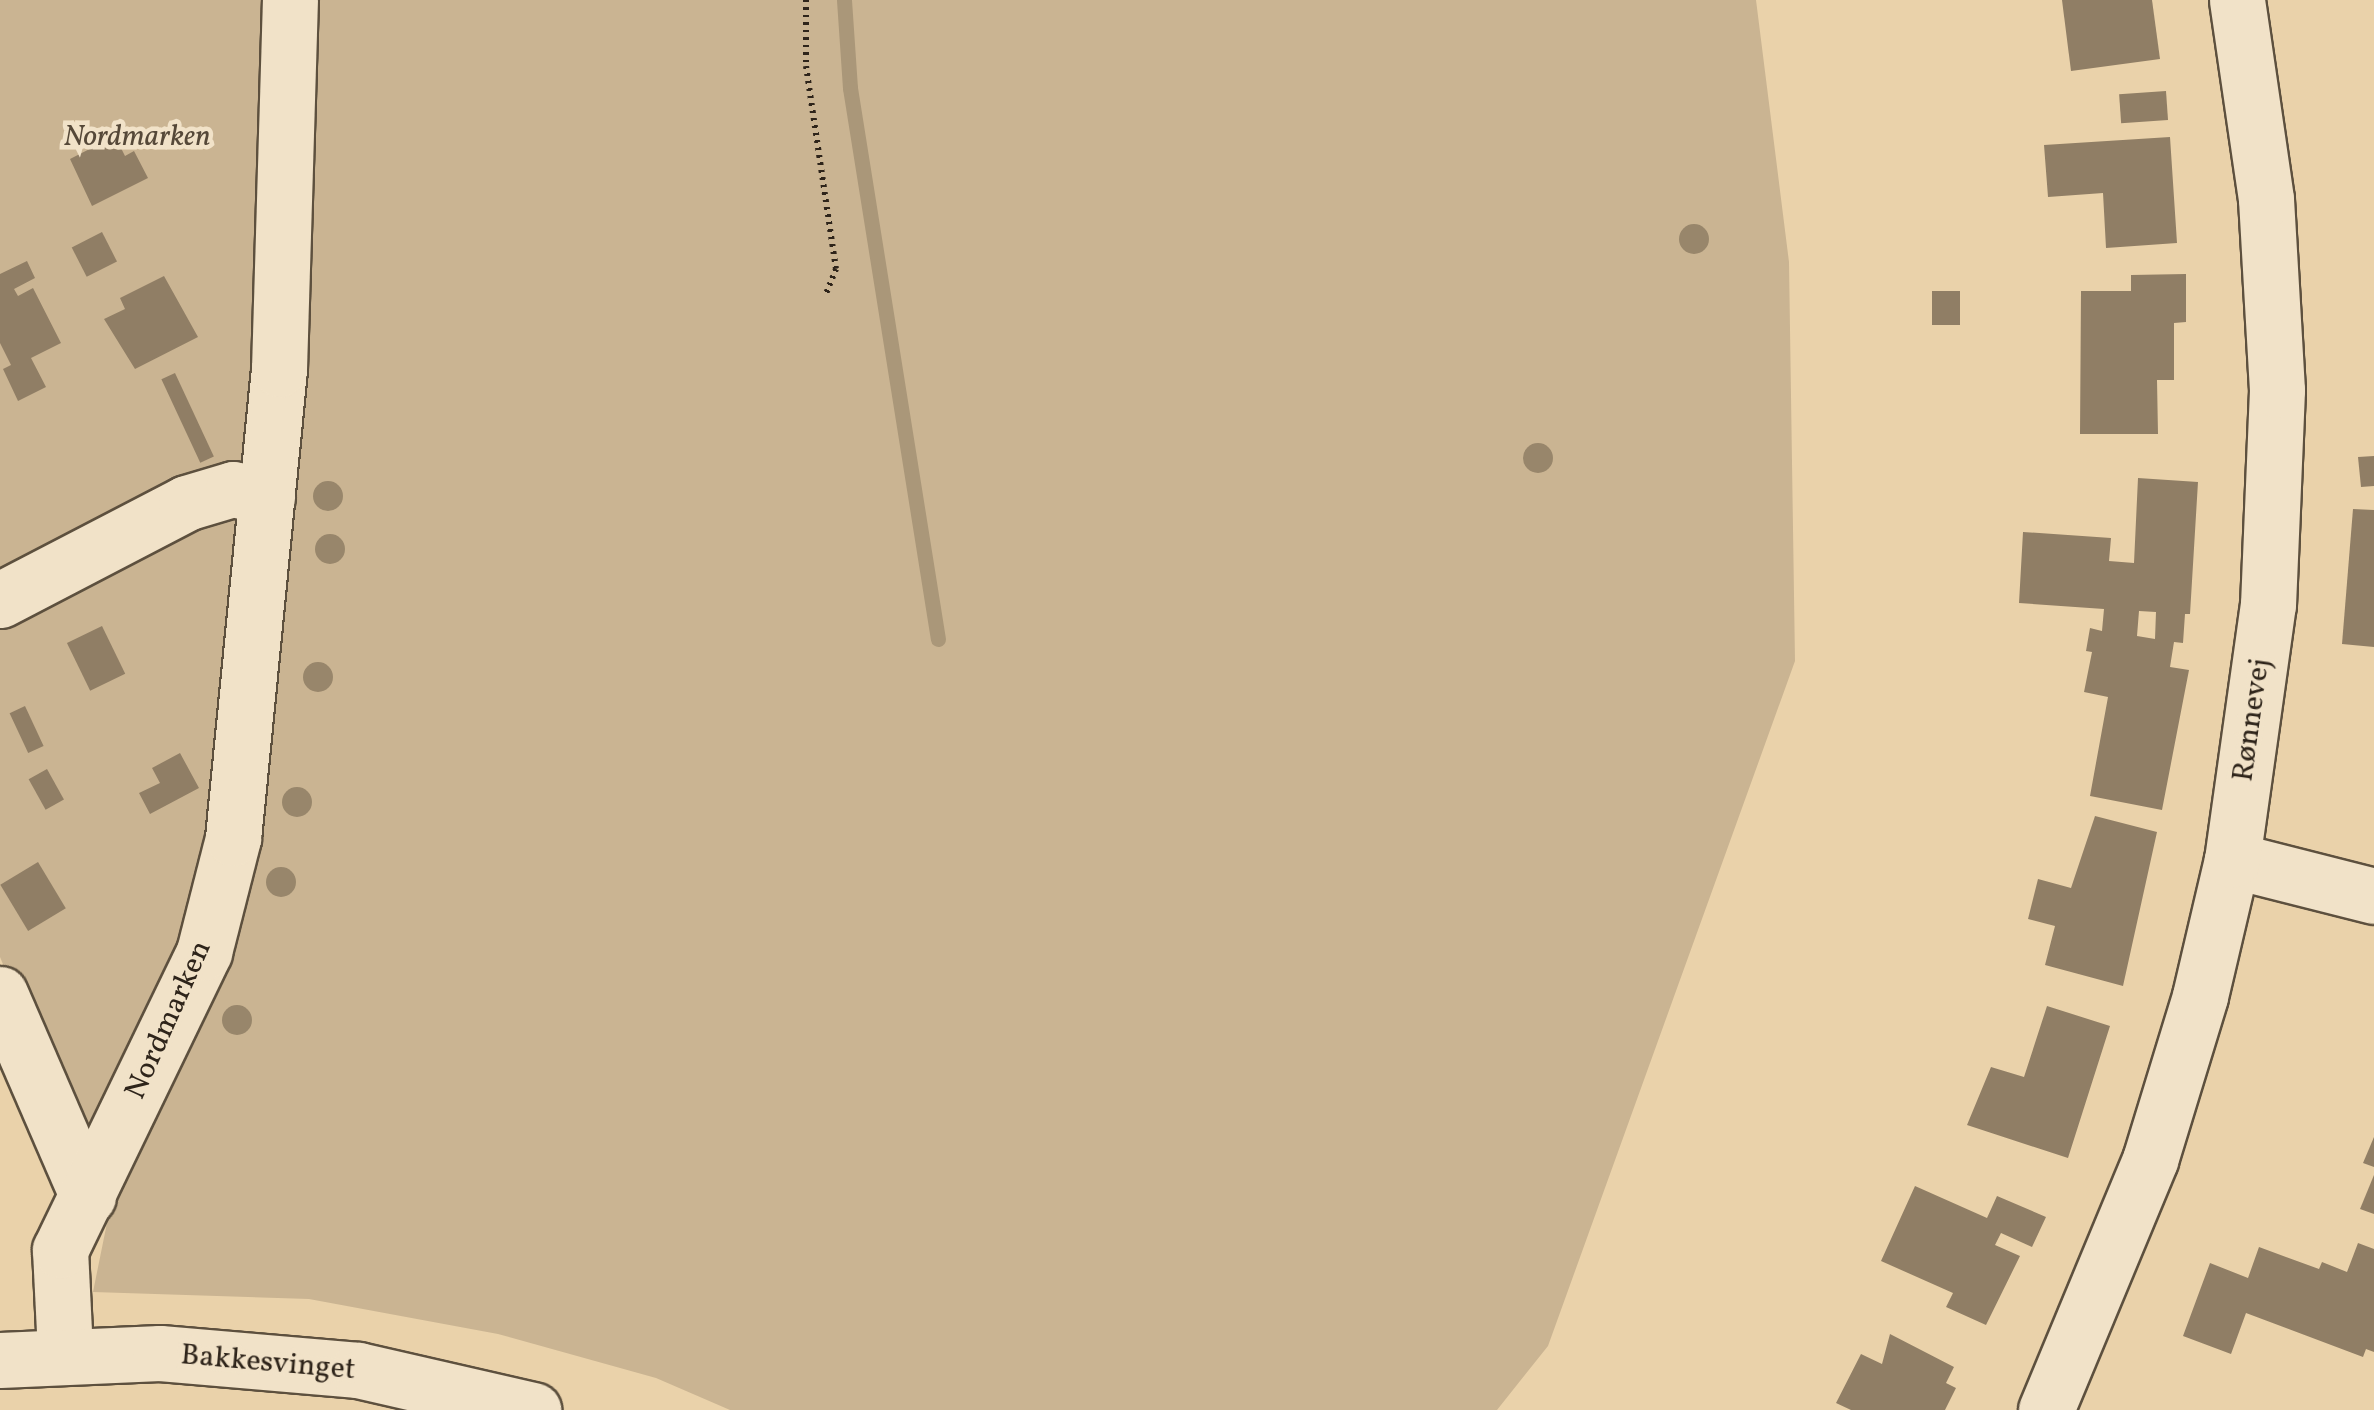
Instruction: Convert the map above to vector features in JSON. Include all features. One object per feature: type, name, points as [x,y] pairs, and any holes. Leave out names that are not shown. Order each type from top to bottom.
[{"type":"street","name":"Nordmarken","points":[[64,1352],[60,1250],[204,952],[234,838],[279,369],[290,0]]},
{"type":"street","name":"Rønnevej","points":[[2046,1410],[2150,1160],[2232,860],[2268,605],[2277,390],[2266,200],[2237,0]]},
{"type":"street","points":[[0,600],[186,503],[233,489],[267,498]]},
{"type":"street","points":[[2232,860],[2374,896]]},
{"type":"street","points":[[0,994],[88,1197]]},
{"type":"street","name":"Bakkesvinget","points":[[0,1360],[64,1352],[358,1370],[533,1410]]},
{"type":"path","points":[[806,0],[806,66],[836,269],[824,296]]},
{"type":"green space","name":"Nordmarken","points":[[0,0],[278,0],[275,129],[208,881],[98,1154],[68,1122],[0,957]]},
{"type":"green space","points":[[311,0],[1756,0],[1789,262],[1795,661],[1548,1346],[1497,1410],[730,1410],[656,1378],[498,1334],[309,1299],[93,1292],[110,1208],[220,965]]},
{"type":"building","points":[[2062,0],[2152,0],[2160,59],[2071,71]]},
{"type":"building","points":[[2166,91],[2168,120],[2121,123],[2119,94]]},
{"type":"building","points":[[115,136],[125,156],[134,151],[148,178],[92,206],[70,159]]},
{"type":"building","points":[[2170,137],[2177,243],[2106,248],[2103,193],[2048,197],[2044,145]]},
{"type":"building","points":[[102,232],[117,261],[87,277],[72,247]]},
{"type":"building","points":[[27,261],[35,278],[14,289],[18,296],[33,288],[61,343],[31,358],[46,387],[18,401],[3,369],[11,365],[0,343],[0,274]]},
{"type":"building","points":[[2186,274],[2186,322],[2174,323],[2174,380],[2157,380],[2158,434],[2080,434],[2081,291],[2131,291],[2131,275]]},
{"type":"building","points":[[164,276],[198,337],[135,369],[104,319],[125,309],[120,298]]},
{"type":"building","points":[[1932,291],[1960,291],[1960,325],[1932,325]]},
{"type":"building","points":[[175,373],[214,456],[200,463],[161,379]]},
{"type":"building","points":[[2374,456],[2374,486],[2361,487],[2358,457]]},
{"type":"building","points":[[2138,478],[2198,482],[2190,614],[2185,614],[2183,643],[2174,642],[2170,667],[2189,670],[2162,810],[2090,796],[2108,697],[2084,692],[2092,652],[2086,651],[2090,628],[2102,631],[2104,609],[2019,603],[2023,532],[2111,538],[2109,561],[2134,563]],"holes":[[[2139,611],[2156,612],[2155,639],[2137,636]]]},
{"type":"building","points":[[2353,509],[2374,510],[2374,647],[2342,644]]},
{"type":"building","points":[[102,626],[125,674],[90,691],[67,643]]},
{"type":"building","points":[[25,706],[44,746],[28,753],[10,713]]},
{"type":"building","points":[[180,753],[199,788],[150,814],[139,793],[160,783],[152,768]]},
{"type":"building","points":[[47,769],[64,800],[46,810],[29,779]]},
{"type":"building","points":[[2095,816],[2157,832],[2123,986],[2045,965],[2055,926],[2028,919],[2038,879],[2071,888]]},
{"type":"building","points":[[38,862],[66,908],[28,931],[0,885]]},
{"type":"building","points":[[2047,1006],[2110,1026],[2068,1158],[1967,1125],[1991,1067],[2024,1077]]},
{"type":"building","points":[[2374,1137],[2374,1167],[2363,1163]]},
{"type":"building","points":[[2374,1175],[2374,1214],[2360,1209]]},
{"type":"building","points":[[1915,1186],[1987,1218],[1997,1196],[2046,1217],[2032,1247],[2001,1233],[1995,1245],[2020,1256],[1986,1325],[1946,1307],[1953,1293],[1881,1261]]},
{"type":"building","points":[[2358,1243],[2374,1249],[2374,1352],[2366,1349],[2363,1357],[2246,1313],[2231,1354],[2183,1336],[2210,1263],[2248,1278],[2259,1247],[2319,1269],[2322,1262],[2347,1272]]},
{"type":"building","points":[[1890,1334],[1954,1367],[1946,1383],[1956,1388],[1945,1410],[1851,1410],[1836,1403],[1861,1354],[1882,1364]]},
{"type":"waterway","points":[[844,0],[850,88],[938,639]]}]
